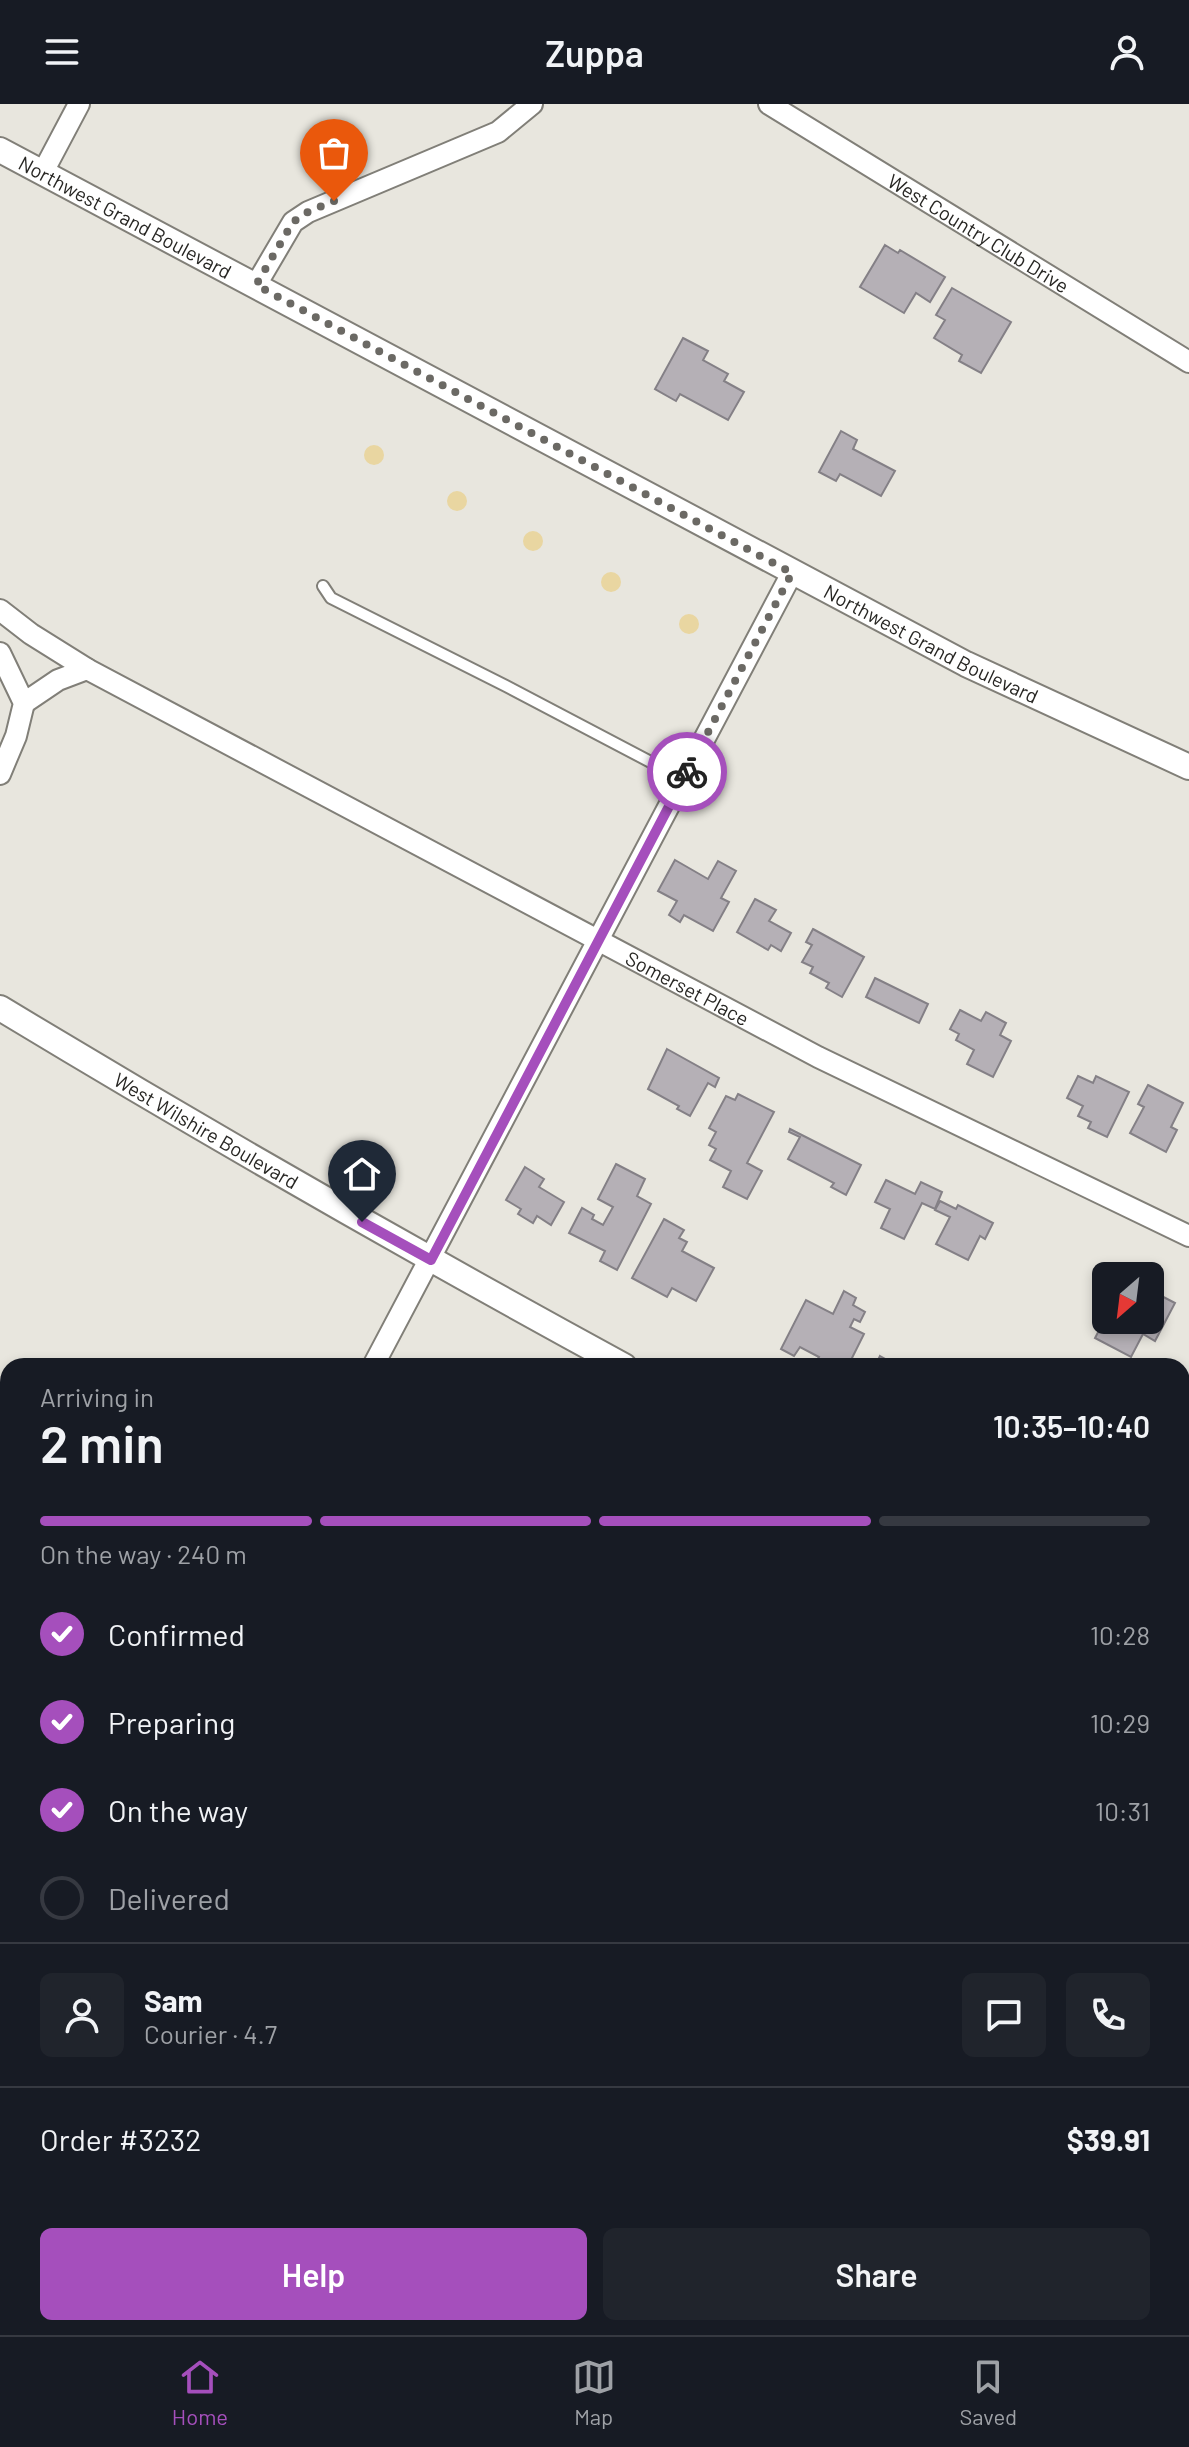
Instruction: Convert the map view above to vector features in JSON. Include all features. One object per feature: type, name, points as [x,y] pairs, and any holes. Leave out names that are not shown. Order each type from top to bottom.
[{"type":"street","points":[[43,172],[79,104]]},
{"type":"street","points":[[256,285],[293,222],[308,212],[498,132],[532,104]]},
{"type":"street","name":"West Country Club Drive","points":[[769,104],[1189,362]]},
{"type":"street","name":"Northwest Grand Boulevard","points":[[0,150],[792,573],[982,671],[1189,767]]},
{"type":"street","points":[[377,1358],[792,573]]},
{"type":"street","name":"Somerset Place","points":[[0,610],[31,634],[87,669],[818,1057],[1189,1236]]},
{"type":"street","points":[[0,653],[24,703],[16,736],[0,774]]},
{"type":"street","points":[[24,703],[58,680],[87,669]]},
{"type":"street","name":"West Wilshire Boulevard","points":[[0,1008],[174,1114],[609,1358]]},
{"type":"lane","points":[[323,586],[331,598],[683,779]]},
{"type":"shaded area","points":[[374,445],[381,448],[384,455],[381,462],[374,465],[367,462],[364,455],[367,448]]},
{"type":"shaded area","points":[[457,491],[464,494],[467,501],[464,508],[457,511],[450,508],[447,501],[450,494]]},
{"type":"shaded area","points":[[533,531],[540,534],[543,541],[540,548],[533,551],[526,548],[523,541],[526,534]]},
{"type":"shaded area","points":[[611,572],[618,575],[621,582],[618,589],[611,592],[604,589],[601,582],[604,575]]},
{"type":"shaded area","points":[[689,614],[696,617],[699,624],[696,631],[689,634],[682,631],[679,624],[682,617]]},
{"type":"building","points":[[885,245],[898,253],[900,250],[945,277],[930,302],[916,293],[904,313],[860,287]]},
{"type":"building","points":[[952,288],[1011,322],[981,373],[959,361],[962,355],[934,338],[945,320],[936,315]]},
{"type":"building","points":[[683,338],[708,351],[703,360],[728,374],[724,381],[744,392],[728,420],[680,394],[676,401],[655,389]]},
{"type":"building","points":[[841,431],[857,440],[853,449],[895,471],[881,496],[840,474],[836,481],[819,472]]},
{"type":"building","points":[[675,860],[708,879],[718,861],[736,871],[721,898],[729,902],[713,931],[684,915],[680,922],[669,915],[677,901],[658,891]]},
{"type":"building","points":[[755,899],[776,910],[769,921],[791,933],[781,951],[771,945],[768,950],[737,932]]},
{"type":"building","points":[[813,929],[864,957],[842,997],[826,988],[829,983],[810,973],[813,967],[802,962],[812,945],[806,942]]},
{"type":"building","points":[[875,978],[928,1004],[919,1023],[866,997]]},
{"type":"building","points":[[960,1010],[981,1021],[986,1012],[1006,1023],[1000,1035],[1011,1041],[993,1077],[967,1064],[974,1050],[956,1040],[959,1034],[950,1029]]},
{"type":"building","points":[[667,1049],[719,1078],[715,1087],[708,1083],[690,1116],[677,1109],[679,1106],[648,1089]]},
{"type":"building","points":[[1078,1076],[1093,1083],[1096,1076],[1129,1092],[1107,1137],[1088,1128],[1091,1122],[1078,1116],[1083,1106],[1067,1098]]},
{"type":"building","points":[[1148,1085],[1183,1103],[1171,1127],[1177,1130],[1166,1152],[1130,1133],[1144,1107],[1138,1104]]},
{"type":"building","points":[[738,1094],[774,1112],[747,1163],[762,1171],[747,1199],[723,1187],[731,1171],[710,1160],[716,1149],[709,1145],[716,1132],[709,1128],[726,1096],[735,1100]]},
{"type":"building","points":[[790,1129],[861,1165],[846,1195],[831,1187],[834,1183],[788,1159],[800,1137],[789,1132]]},
{"type":"building","points":[[616,1164],[645,1179],[637,1196],[651,1204],[617,1270],[600,1261],[605,1251],[569,1233],[582,1208],[603,1225],[613,1207],[598,1199]]},
{"type":"building","points":[[525,1167],[544,1179],[539,1187],[564,1202],[551,1225],[537,1216],[533,1223],[518,1214],[521,1209],[506,1200]]},
{"type":"building","points":[[886,1180],[915,1194],[921,1182],[942,1192],[935,1209],[922,1203],[904,1239],[881,1228],[890,1209],[875,1202]]},
{"type":"building","points":[[940,1201],[956,1209],[958,1205],[993,1223],[985,1239],[980,1236],[968,1260],[936,1244],[950,1217],[935,1210]]},
{"type":"building","points":[[664,1219],[684,1230],[679,1238],[687,1242],[682,1251],[714,1268],[696,1301],[672,1288],[667,1297],[632,1278]]},
{"type":"building","points":[[844,1291],[856,1298],[853,1305],[865,1312],[860,1322],[854,1319],[850,1327],[864,1334],[852,1358],[818,1358],[800,1347],[794,1356],[781,1349],[806,1300],[833,1314]]},
{"type":"building","points":[[1164,1297],[1175,1303],[1164,1324]]},
{"type":"building","points":[[1097,1334],[1143,1334],[1131,1357],[1095,1338]]},
{"type":"building","points":[[1143,1334],[1159,1334],[1155,1341]]},
{"type":"way so far","points":[[334,201],[293,222],[256,285],[792,573],[687,772]]},
{"type":"route","points":[[362,1222],[431,1260],[687,772]]}]
